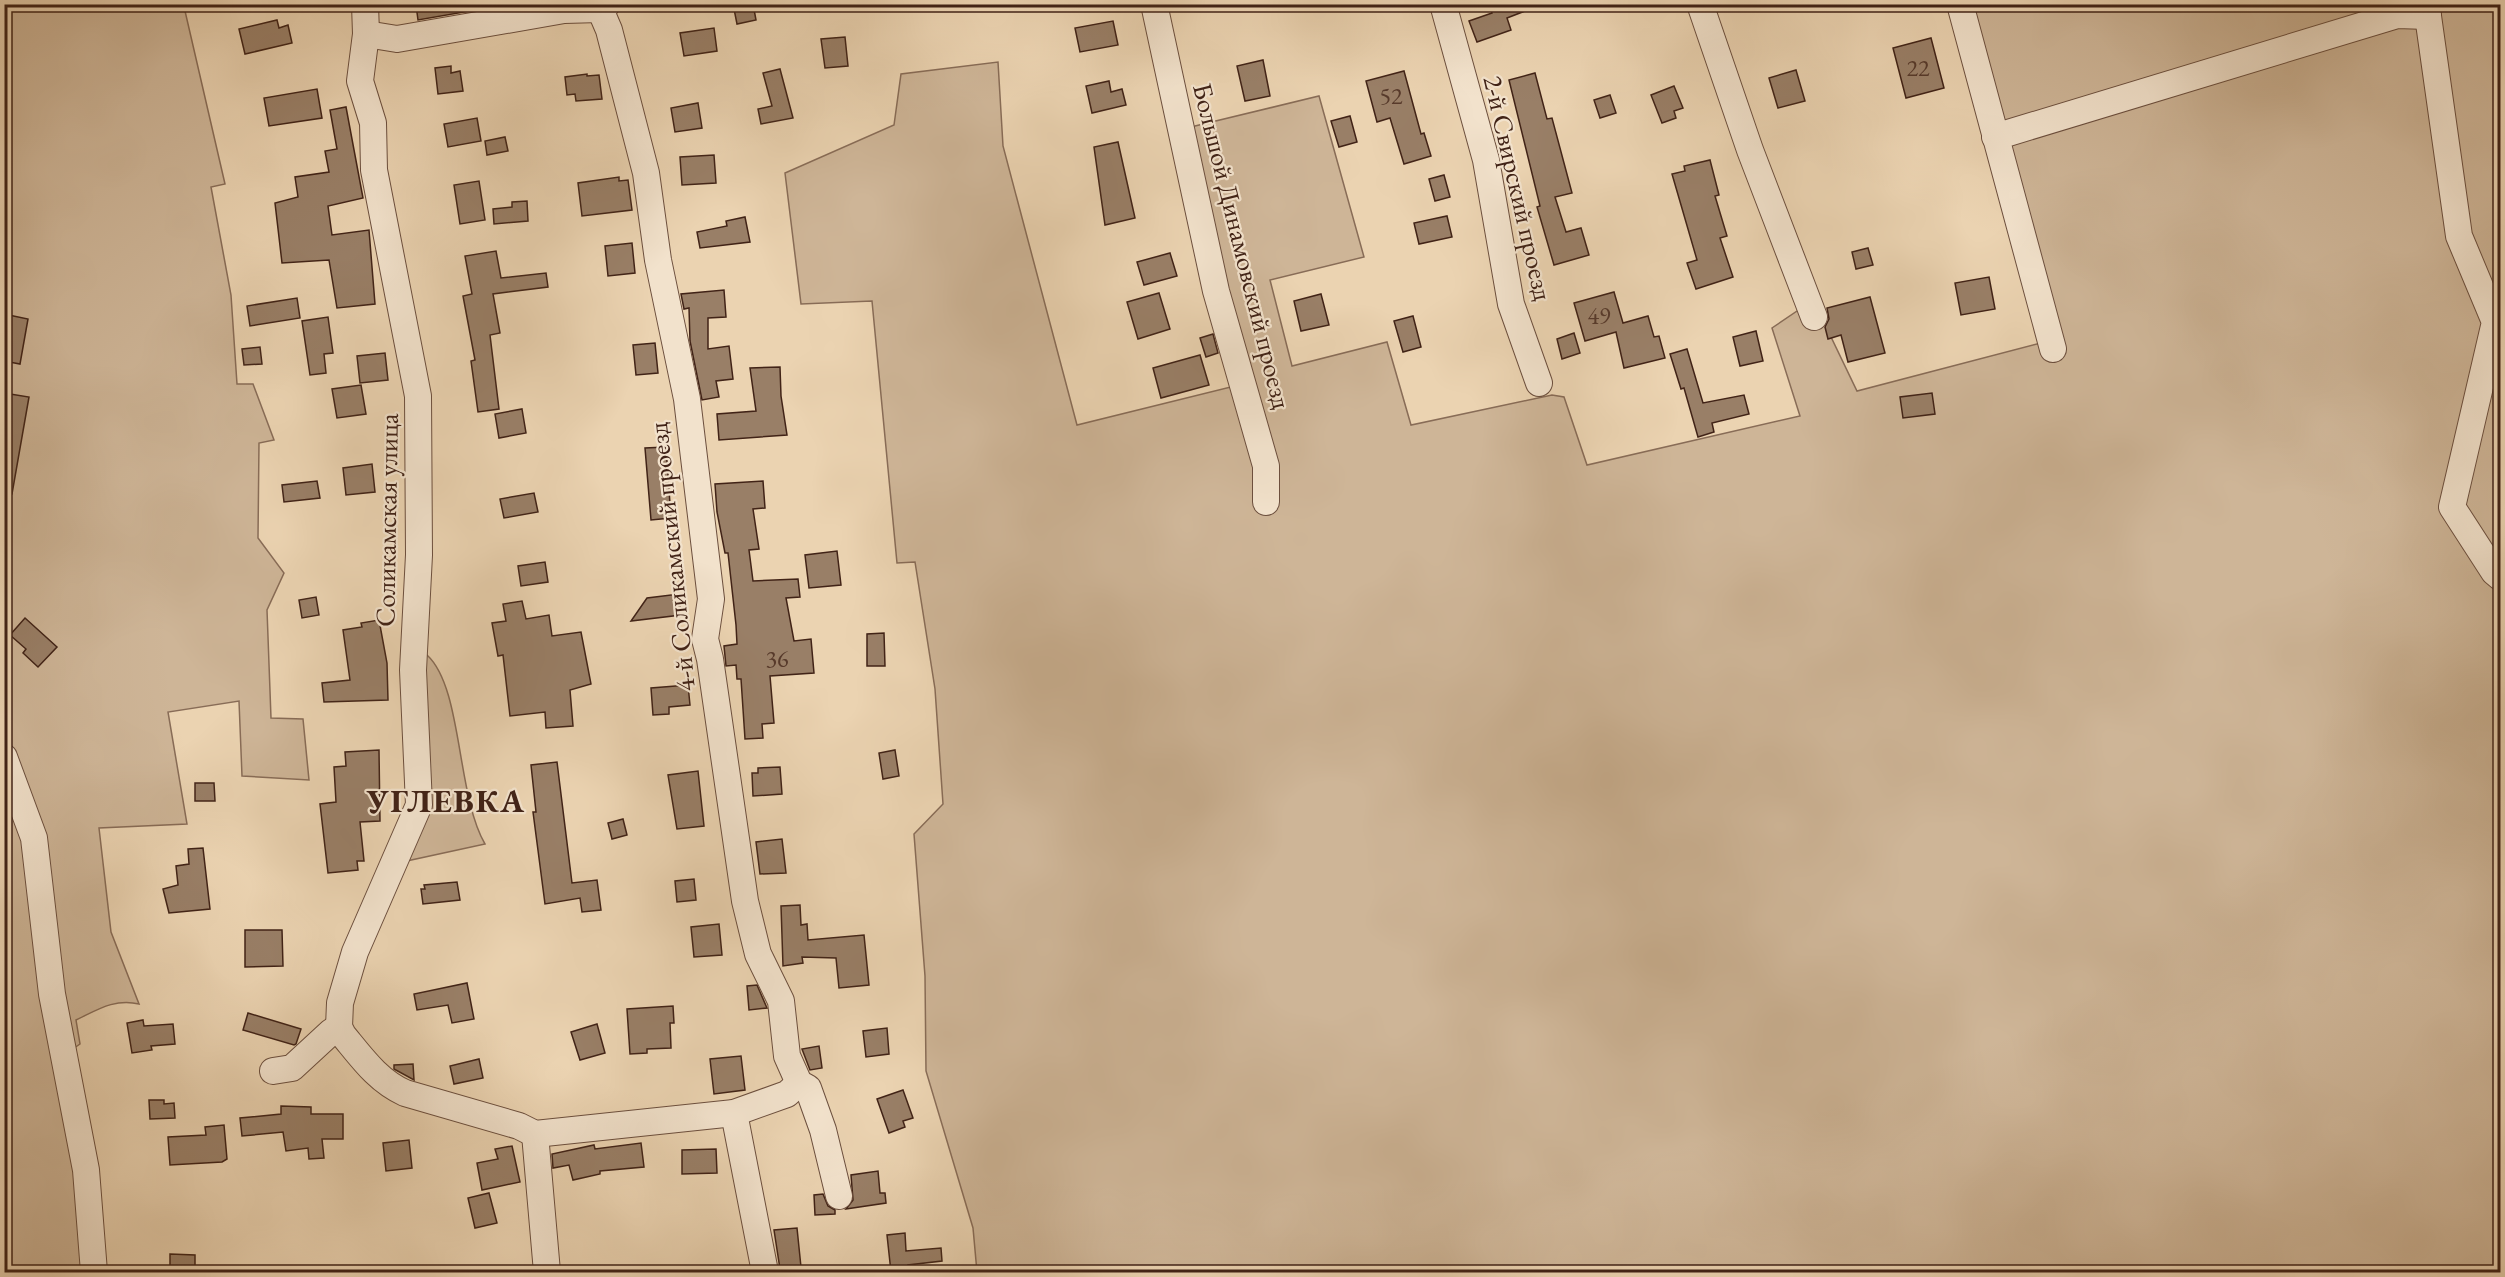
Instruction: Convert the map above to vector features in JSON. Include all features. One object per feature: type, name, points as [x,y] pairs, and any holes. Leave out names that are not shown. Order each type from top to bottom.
[{"type":"street","name":"Соликамская улица","points":[[339,1027],[340,1003],[355,952],[419,806],[413,670],[419,555],[418,396],[374,170],[373,123],[360,81],[366,34],[365,4]]},
{"type":"street","name":"Большой Динамовский проезд","points":[[1154,4],[1216,291],[1266,466],[1266,502]]},
{"type":"street","name":"2-й Свирский проезд","points":[[1443,4],[1486,160],[1511,304],[1539,383]]},
{"type":"street","points":[[1700,4],[1750,150],[1815,317]]},
{"type":"street","points":[[1960,4],[2053,349]]},
{"type":"street","points":[[366,34],[398,39],[564,10],[603,7]]},
{"type":"street","name":"4-й Соликамский проезд","points":[[603,7],[646,173],[658,260],[687,399],[711,599],[705,639],[712,671],[745,901],[758,954],[781,1002],[787,1056],[799,1083],[808,1088],[823,1130],[839,1196]]},
{"type":"street","points":[[1995,137],[2397,15],[2425,10],[2459,236],[2494,321],[2452,507],[2494,572],[2500,577]]},
{"type":"street","points":[[4,757],[34,838],[52,994],[86,1170],[94,1272]]},
{"type":"street","points":[[273,1071],[292,1068],[339,1027],[377,1076],[392,1087],[519,1126],[535,1134],[734,1113],[787,1094],[799,1083]]},
{"type":"street","points":[[734,1113],[765,1272]]},
{"type":"street","points":[[535,1134],[547,1272]]},
{"type":"shaded area","points":[[5,5],[205,5],[185,11],[225,184],[211,187],[231,295],[237,384],[253,384],[274,440],[259,443],[258,538],[284,573],[267,610],[271,718],[303,719],[309,780],[242,776],[239,701],[168,712],[187,824],[99,828],[111,932],[139,1004],[114,1004],[76,1020],[80,1044],[67,1053],[100,1272],[5,1272]]},
{"type":"shaded area","points":[[1952,5],[2500,5],[2500,1272],[977,1272],[973,1228],[926,1071],[925,976],[914,834],[943,804],[935,689],[915,562],[897,563],[872,301],[801,304],[785,173],[894,125],[901,74],[998,62],[1003,146],[1077,425],[1239,385],[1174,128],[1195,126],[1319,96],[1364,257],[1270,280],[1292,366],[1387,342],[1411,425],[1552,395],[1564,397],[1587,465],[1800,416],[1772,328],[1803,307],[1818,310],[1857,391],[2041,343]]},
{"type":"shaded area","points":[[427,655],[439,671],[447,691],[454,716],[469,798],[485,844],[402,862],[418,657]]},
{"type":"building","points":[[733,4],[753,4],[756,20],[737,24]]},
{"type":"building","points":[[1489,4],[1538,4],[1538,6],[1507,18],[1511,30],[1477,42],[1469,21],[1492,13]]},
{"type":"building","points":[[416,5],[469,5],[470,11],[418,20]]},
{"type":"building","points":[[277,20],[279,28],[288,25],[292,43],[245,54],[239,29]]},
{"type":"building","points":[[1113,21],[1118,45],[1080,52],[1075,28]]},
{"type":"building","points":[[714,28],[717,51],[684,56],[680,33]]},
{"type":"building","points":[[845,37],[848,66],[825,68],[821,39]]},
{"type":"building","points":[[1931,38],[1944,88],[1906,98],[1893,48]]},
{"type":"building","points":[[1263,60],[1270,96],[1245,101],[1237,66]]},
{"type":"building","points":[[451,66],[451,73],[460,71],[463,91],[438,94],[435,68]]},
{"type":"building","points":[[780,69],[793,118],[761,124],[758,109],[772,106],[763,73]]},
{"type":"building","points":[[1796,70],[1805,101],[1778,108],[1769,78]]},
{"type":"building","points":[[1404,71],[1421,134],[1424,133],[1431,156],[1404,164],[1390,118],[1377,122],[1366,81]]},
{"type":"building","points":[[1535,73],[1547,119],[1552,118],[1572,193],[1555,197],[1566,232],[1581,228],[1589,255],[1554,265],[1537,207],[1540,206],[1509,80]]},
{"type":"building","points":[[587,74],[587,76],[599,75],[602,99],[576,101],[575,94],[567,95],[565,77]]},
{"type":"building","points":[[1109,81],[1111,92],[1122,89],[1126,105],[1092,113],[1086,86]]},
{"type":"building","points":[[1674,86],[1683,108],[1674,111],[1676,118],[1662,123],[1651,95]]},
{"type":"building","points":[[317,89],[322,118],[269,126],[264,98]]},
{"type":"building","points":[[1610,95],[1616,113],[1600,118],[1594,100]]},
{"type":"building","points":[[698,103],[702,128],[675,132],[671,108]]},
{"type":"building","points":[[346,107],[363,198],[328,206],[332,235],[369,230],[375,304],[337,308],[329,260],[282,263],[275,203],[298,197],[295,177],[329,172],[325,151],[337,149],[330,110]]},
{"type":"building","points":[[1350,116],[1357,142],[1339,147],[1331,121]]},
{"type":"building","points":[[477,118],[481,141],[448,147],[444,124]]},
{"type":"building","points":[[505,137],[508,151],[487,155],[485,141]]},
{"type":"building","points":[[1118,142],[1135,218],[1105,225],[1094,147]]},
{"type":"building","points":[[714,155],[716,183],[682,185],[680,157]]},
{"type":"building","points":[[1710,160],[1719,195],[1715,196],[1727,236],[1720,238],[1733,277],[1696,289],[1687,263],[1697,260],[1672,174],[1685,171],[1684,166]]},
{"type":"building","points":[[1444,175],[1450,197],[1435,201],[1429,179]]},
{"type":"building","points":[[619,177],[619,181],[628,180],[632,210],[582,216],[578,183]]},
{"type":"building","points":[[479,181],[485,220],[460,224],[454,185]]},
{"type":"building","points":[[527,201],[528,221],[494,224],[493,209],[512,207],[512,202]]},
{"type":"building","points":[[1447,216],[1452,237],[1419,244],[1414,223]]},
{"type":"building","points":[[745,217],[750,242],[700,248],[697,232],[727,226],[726,221]]},
{"type":"building","points":[[632,243],[635,273],[608,276],[605,246]]},
{"type":"building","points":[[1868,248],[1873,265],[1856,269],[1852,252]]},
{"type":"building","points":[[496,251],[501,278],[546,273],[548,287],[493,294],[500,333],[490,335],[499,409],[478,412],[471,361],[475,360],[463,296],[472,294],[465,256]]},
{"type":"building","points":[[1170,253],[1177,276],[1144,285],[1137,262]]},
{"type":"building","points":[[1989,277],[1995,309],[1961,315],[1955,283]]},
{"type":"building","points":[[724,290],[726,317],[708,318],[708,349],[729,346],[733,379],[716,381],[719,397],[702,400],[690,341],[689,308],[684,309],[681,294]]},
{"type":"building","points":[[1614,292],[1623,323],[1648,316],[1654,337],[1659,336],[1665,358],[1624,368],[1616,332],[1585,341],[1574,303]]},
{"type":"building","points":[[1159,293],[1170,329],[1138,339],[1127,302]]},
{"type":"building","points":[[1321,294],[1329,325],[1301,331],[1294,301]]},
{"type":"building","points":[[1870,297],[1885,353],[1848,362],[1841,335],[1828,339],[1825,327],[1829,319],[1827,308]]},
{"type":"building","points":[[297,298],[300,318],[250,326],[247,306]]},
{"type":"building","points":[[4,314],[28,319],[20,364],[4,361]]},
{"type":"building","points":[[1413,316],[1421,347],[1403,352],[1394,321]]},
{"type":"building","points":[[328,317],[333,353],[324,354],[326,373],[310,375],[302,321]]},
{"type":"building","points":[[1756,331],[1763,361],[1740,366],[1733,337]]},
{"type":"building","points":[[1574,333],[1580,353],[1562,359],[1557,339]]},
{"type":"building","points":[[1213,334],[1218,353],[1206,357],[1200,338]]},
{"type":"building","points":[[655,343],[658,373],[636,375],[633,345]]},
{"type":"building","points":[[260,347],[262,364],[244,365],[242,349]]},
{"type":"building","points":[[1687,349],[1703,403],[1744,395],[1749,414],[1712,423],[1714,432],[1698,437],[1684,388],[1681,389],[1670,354]]},
{"type":"building","points":[[385,353],[388,380],[360,383],[357,356]]},
{"type":"building","points":[[1200,355],[1209,385],[1161,398],[1153,368]]},
{"type":"building","points":[[780,367],[781,396],[787,435],[719,440],[717,414],[756,411],[750,368]]},
{"type":"building","points":[[361,385],[366,414],[337,418],[332,389]]},
{"type":"building","points":[[4,393],[29,397],[12,494],[4,493]]},
{"type":"building","points":[[1932,393],[1935,414],[1903,418],[1900,397]]},
{"type":"building","points":[[522,409],[526,433],[499,438],[495,414]]},
{"type":"building","points":[[666,447],[671,518],[651,520],[645,448]]},
{"type":"building","points":[[372,464],[375,492],[346,495],[343,468]]},
{"type":"building","points":[[317,481],[320,498],[284,502],[282,485]]},
{"type":"building","points":[[763,481],[765,508],[753,509],[759,549],[749,550],[753,581],[798,579],[800,597],[786,598],[794,641],[811,639],[814,673],[770,676],[774,723],[762,724],[763,738],[745,739],[741,679],[737,679],[736,665],[726,666],[724,646],[737,644],[736,625],[728,553],[725,553],[717,512],[715,484]]},
{"type":"building","points":[[534,493],[538,512],[504,518],[500,499]]},
{"type":"building","points":[[837,551],[841,585],[809,588],[805,555]]},
{"type":"building","points":[[545,562],[548,582],[521,586],[518,566]]},
{"type":"building","points":[[679,594],[681,615],[631,621],[647,598]]},
{"type":"building","points":[[316,597],[319,615],[302,618],[299,600]]},
{"type":"building","points":[[522,601],[526,619],[549,615],[552,636],[581,632],[591,684],[570,690],[573,726],[546,728],[545,712],[510,716],[503,655],[498,656],[492,623],[506,621],[503,604]]},
{"type":"building","points":[[25,618],[57,647],[38,667],[23,653],[26,649],[10,635]]},
{"type":"building","points":[[379,620],[387,663],[388,700],[324,702],[322,683],[350,680],[343,630],[362,627],[361,623]]},
{"type":"building","points":[[884,633],[885,666],[867,666],[867,634]]},
{"type":"building","points":[[688,685],[690,705],[669,707],[669,714],[653,715],[651,688]]},
{"type":"building","points":[[379,750],[380,821],[360,822],[364,861],[357,861],[358,870],[328,873],[320,804],[336,802],[334,767],[346,766],[345,752]]},
{"type":"building","points":[[895,750],[899,776],[883,779],[879,753]]},
{"type":"building","points":[[557,762],[572,883],[597,880],[601,910],[582,912],[580,898],[545,904],[533,812],[536,812],[531,765]]},
{"type":"building","points":[[780,767],[782,794],[753,796],[752,773],[758,773],[758,768]]},
{"type":"building","points":[[698,771],[704,826],[677,829],[668,775]]},
{"type":"building","points":[[195,783],[214,783],[215,801],[195,801]]},
{"type":"building","points":[[623,819],[627,835],[612,839],[608,823]]},
{"type":"building","points":[[782,839],[786,873],[760,874],[756,842]]},
{"type":"building","points":[[203,848],[210,909],[169,913],[163,889],[178,885],[176,866],[189,864],[188,849]]},
{"type":"building","points":[[694,879],[696,900],[677,902],[675,881]]},
{"type":"building","points":[[457,882],[460,900],[423,904],[421,889],[425,889],[424,885]]},
{"type":"building","points":[[800,905],[801,925],[807,924],[808,940],[864,935],[869,985],[839,988],[836,958],[802,957],[803,963],[783,966],[781,906]]},
{"type":"building","points":[[719,924],[722,955],[694,957],[691,927]]},
{"type":"building","points":[[245,930],[282,930],[283,966],[245,967]]},
{"type":"building","points":[[467,983],[474,1019],[452,1023],[448,1005],[417,1010],[414,994]]},
{"type":"building","points":[[757,985],[767,1008],[749,1010],[747,986]]},
{"type":"building","points":[[673,1006],[674,1023],[670,1023],[671,1048],[647,1049],[647,1053],[630,1054],[627,1009]]},
{"type":"building","points":[[248,1013],[301,1029],[296,1044],[243,1030]]},
{"type":"building","points":[[143,1020],[144,1026],[173,1024],[175,1044],[151,1046],[152,1050],[132,1053],[127,1023]]},
{"type":"building","points":[[597,1024],[605,1053],[580,1060],[571,1032]]},
{"type":"building","points":[[887,1028],[889,1054],[866,1057],[863,1031]]},
{"type":"building","points":[[819,1046],[822,1068],[810,1070],[802,1049]]},
{"type":"building","points":[[741,1056],[745,1090],[714,1094],[710,1059]]},
{"type":"building","points":[[479,1059],[483,1078],[454,1084],[450,1066]]},
{"type":"building","points":[[413,1064],[414,1080],[394,1069],[394,1065]]},
{"type":"building","points":[[903,1090],[913,1118],[903,1121],[905,1127],[889,1133],[877,1099]]},
{"type":"building","points":[[149,1100],[164,1100],[164,1104],[174,1103],[175,1118],[150,1119]]},
{"type":"building","points":[[281,1106],[311,1107],[311,1114],[343,1114],[343,1139],[322,1139],[324,1158],[309,1159],[308,1148],[286,1151],[283,1132],[242,1136],[240,1118],[281,1114]]},
{"type":"building","points":[[224,1125],[227,1159],[222,1162],[170,1165],[168,1137],[206,1135],[205,1127]]},
{"type":"building","points":[[409,1140],[412,1168],[386,1171],[383,1143]]},
{"type":"building","points":[[641,1143],[644,1167],[600,1171],[600,1174],[573,1180],[569,1165],[553,1168],[552,1154],[594,1145],[595,1149]]},
{"type":"building","points":[[512,1146],[520,1182],[482,1190],[477,1163],[498,1159],[495,1149]]},
{"type":"building","points":[[716,1149],[717,1173],[682,1174],[682,1150]]},
{"type":"building","points":[[878,1171],[880,1193],[885,1193],[886,1203],[846,1209],[853,1200],[851,1175]]},
{"type":"building","points":[[489,1193],[497,1223],[475,1228],[468,1198]]},
{"type":"building","points":[[823,1194],[828,1206],[835,1210],[835,1214],[815,1215],[814,1195]]},
{"type":"building","points":[[797,1228],[801,1267],[780,1269],[774,1230]]},
{"type":"building","points":[[905,1233],[906,1251],[941,1248],[942,1261],[908,1265],[909,1272],[891,1272],[887,1235]]},
{"type":"building","points":[[170,1254],[195,1255],[195,1272],[170,1272]]},
{"type":"district","name":"УГЛЕВКА","points":[[446,800]]}]
